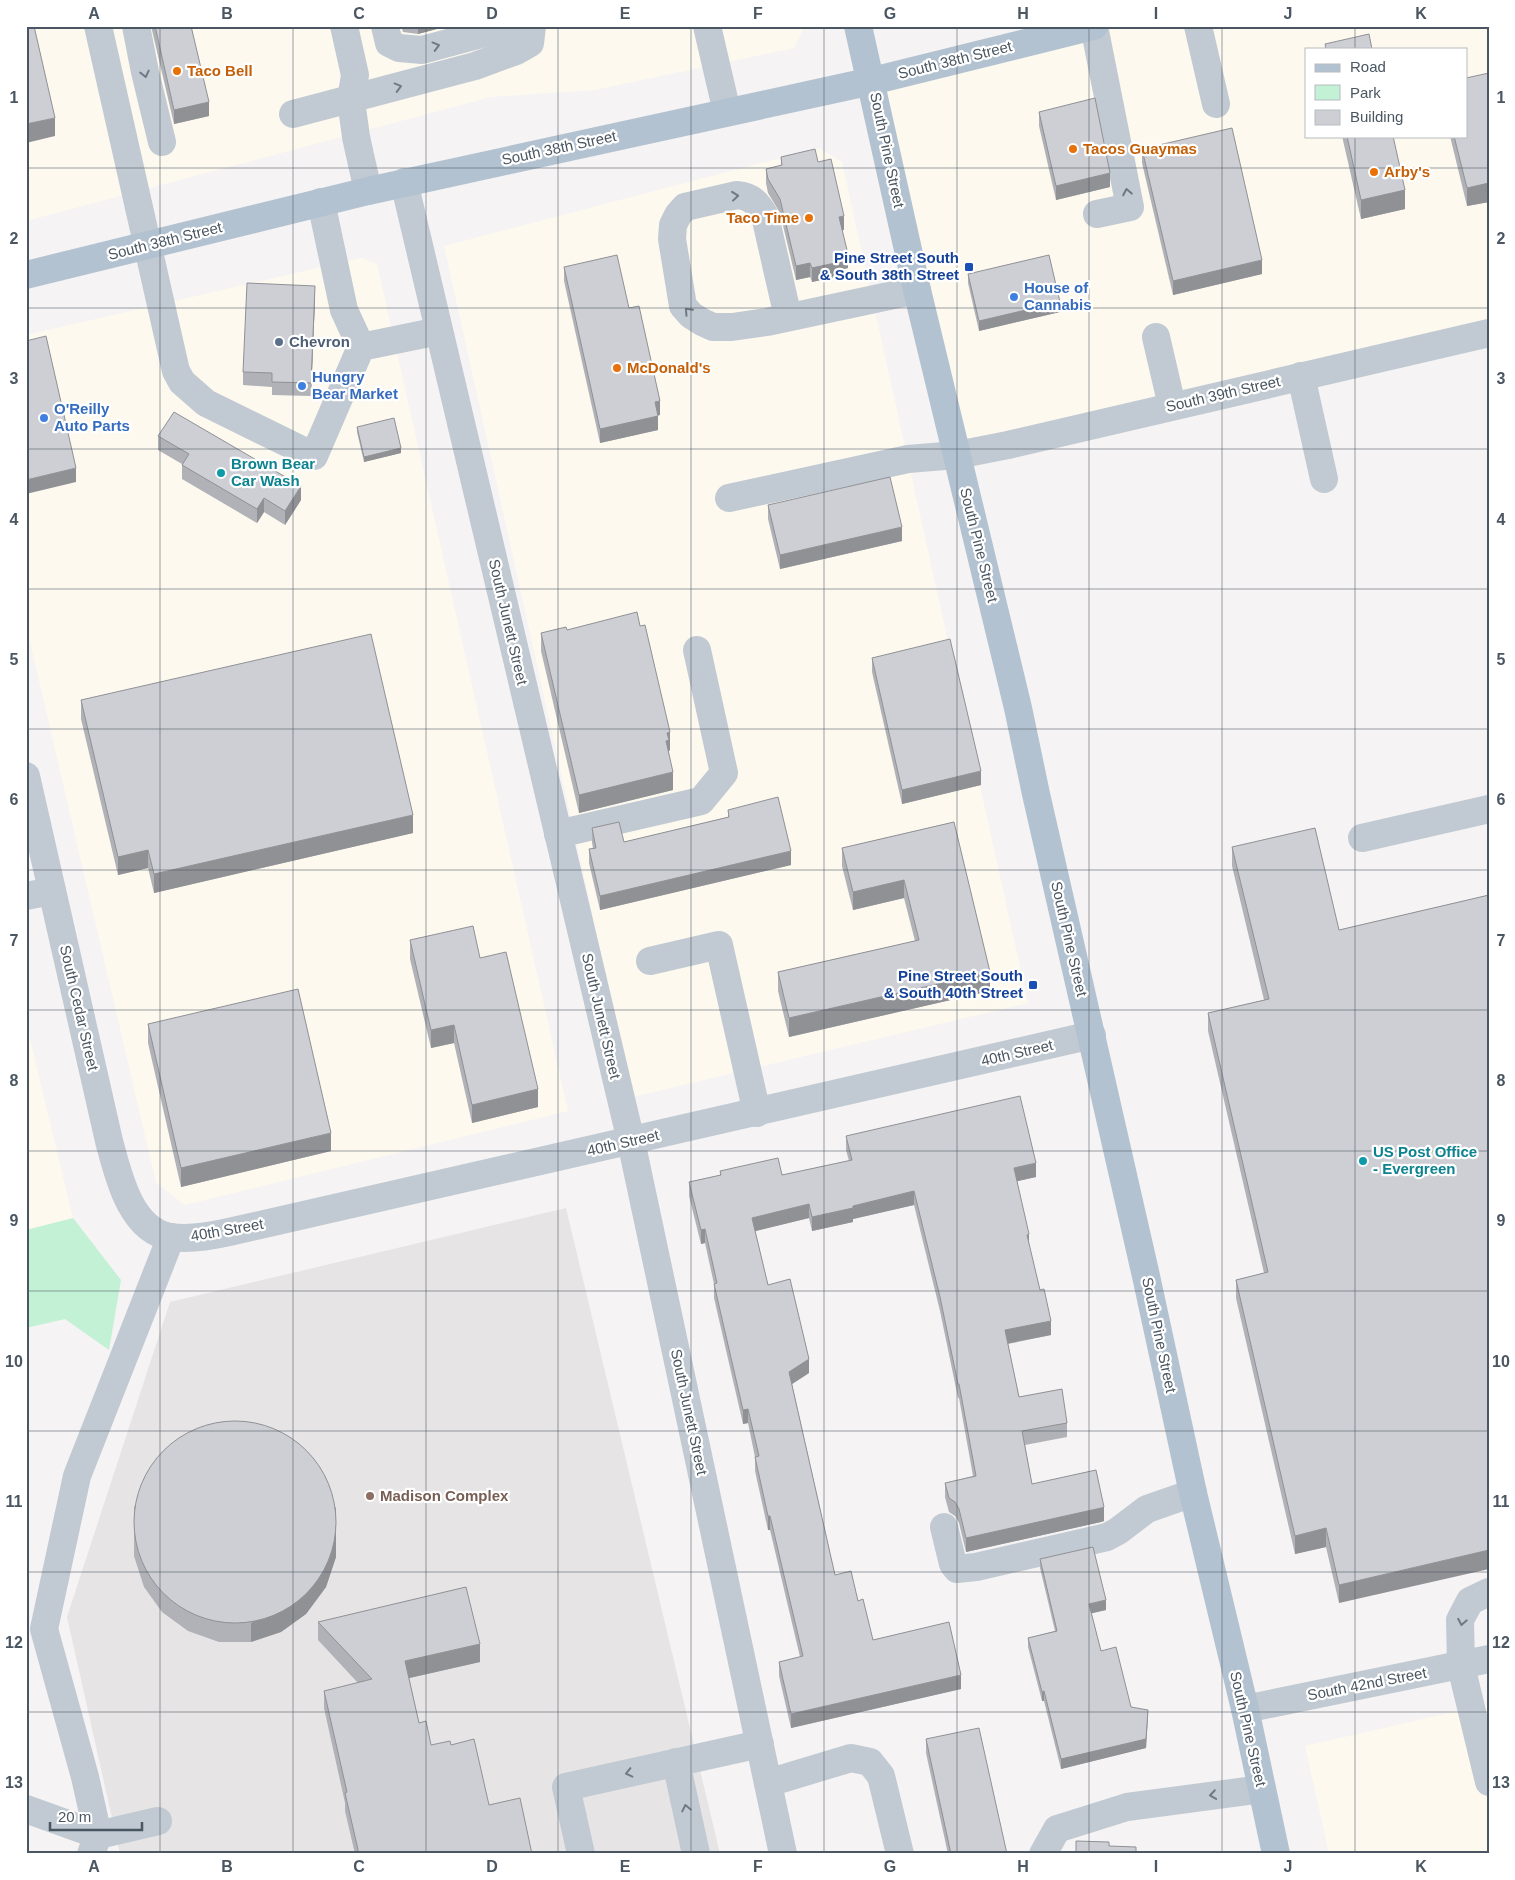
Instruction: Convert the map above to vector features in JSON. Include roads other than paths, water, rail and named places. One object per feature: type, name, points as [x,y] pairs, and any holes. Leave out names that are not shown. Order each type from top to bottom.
[{"type":"main road","name":"South Pine Street","points":[[858,26],[872,81],[917,290],[1018,708],[1193,1493],[1245,1709],[1276,1854]]},
{"type":"main road","name":"South 38th Street","points":[[26,275],[368,190],[872,81],[1094,26]]},
{"type":"street","points":[[98,26],[176,371],[182,382],[206,403],[314,456],[362,348],[344,310],[321,202]]},
{"type":"street","points":[[136,26],[144,72],[162,142]]},
{"type":"street","points":[[344,26],[356,75],[351,100],[356,137],[368,190]]},
{"type":"street","points":[[385,26],[390,43],[399,48],[422,50],[511,26]]},
{"type":"street","points":[[293,114],[475,66],[516,51],[530,43],[532,26]]},
{"type":"street","points":[[707,26],[727,112]]},
{"type":"street","points":[[1094,26],[1130,207],[1097,214]]},
{"type":"street","points":[[1198,26],[1216,104]]},
{"type":"street","name":"South Junett Street","points":[[404,182],[631,1141],[783,1854]]},
{"type":"street","points":[[788,317],[765,216],[756,201],[745,195],[737,195],[685,207],[673,225],[672,239],[683,306],[690,315],[713,326],[732,328],[788,317],[917,290]]},
{"type":"street","points":[[362,348],[439,330]]},
{"type":"street","name":"South 39th Street","points":[[729,498],[908,459],[957,455],[1008,445],[1489,333]]},
{"type":"street","points":[[1156,337],[1172,406]]},
{"type":"street","points":[[1301,376],[1324,479]]},
{"type":"street","points":[[558,834],[701,801],[724,773],[697,650]]},
{"type":"street","name":"South Cedar Street","points":[[26,776],[39,894],[120,1180],[126,1199],[132,1208],[162,1234]]},
{"type":"street","points":[[1362,838],[1489,809]]},
{"type":"street","points":[[650,961],[719,945],[757,1113]]},
{"type":"street","name":"40th Street","points":[[162,1234],[198,1237],[229,1232],[1092,1036]]},
{"type":"street","points":[[94,1844],[85,1777],[44,1629],[77,1476],[162,1234]]},
{"type":"street","points":[[944,1527],[953,1564],[957,1569],[976,1567],[1107,1537],[1147,1509],[1193,1493]]},
{"type":"street","points":[[1489,1592],[1470,1601],[1460,1620],[1461,1666],[1489,1782]]},
{"type":"street","name":"South 42nd Street","points":[[1245,1709],[1489,1660]]},
{"type":"street","points":[[581,1854],[566,1787],[760,1744]]},
{"type":"street","points":[[768,1783],[851,1758],[870,1762],[881,1776],[900,1854]]},
{"type":"street","points":[[676,1762],[696,1854]]},
{"type":"street","points":[[1043,1854],[1057,1829],[1127,1807],[1262,1789]]},
{"type":"street","points":[[26,1809],[94,1844],[158,1821]]},
{"type":"place","name":"Taco Bell","points":[[177,71]]},
{"type":"place","name":"Tacos Guaymas","points":[[1073,149]]},
{"type":"place","name":"Arby's","points":[[1374,172]]},
{"type":"place","name":"Taco Time","points":[[809,218]]},
{"type":"place","name":"Pine Street South & South 38th Street","points":[[969,267]]},
{"type":"place","name":"House of Cannabis","points":[[1014,297]]},
{"type":"place","name":"Chevron","points":[[279,342]]},
{"type":"place","name":"McDonald's","points":[[617,368]]},
{"type":"place","name":"Hungry Bear Market","points":[[302,386]]},
{"type":"place","name":"O'Reilly Auto Parts","points":[[44,418]]},
{"type":"place","name":"Brown Bear Car Wash","points":[[221,473]]},
{"type":"place","name":"Pine Street South & South 40th Street","points":[[1033,985]]},
{"type":"place","name":"US Post Office - Evergreen","points":[[1363,1161]]},
{"type":"place","name":"Madison Complex","points":[[370,1496]]}]
